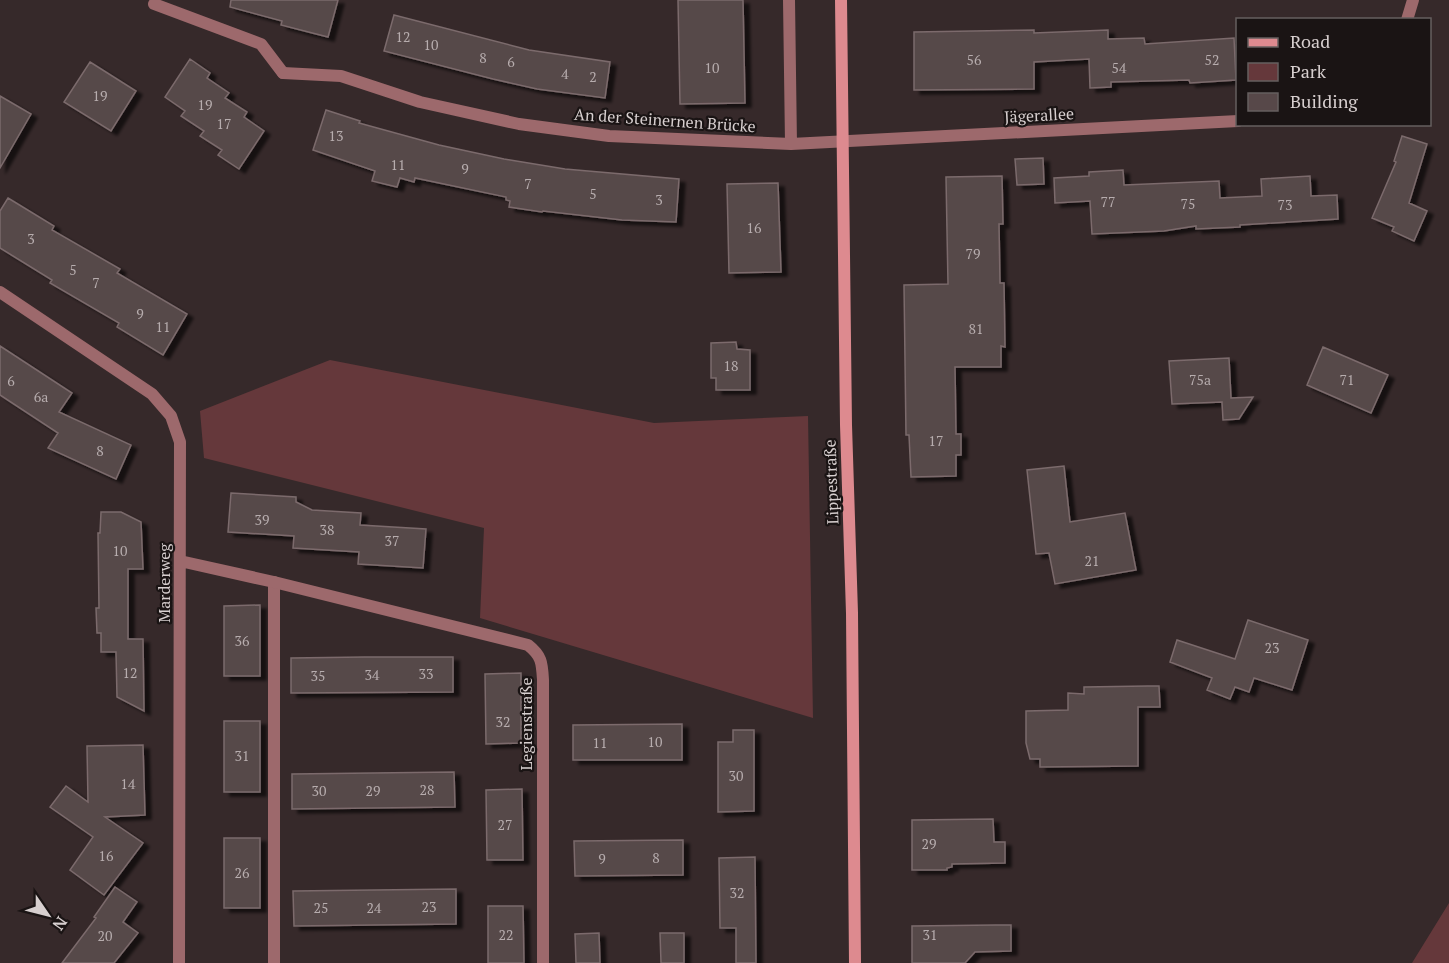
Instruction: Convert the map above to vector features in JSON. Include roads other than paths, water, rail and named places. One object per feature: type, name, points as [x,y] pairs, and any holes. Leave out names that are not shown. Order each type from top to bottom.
[{"type":"main road","name":"Lippestraße","points":[[841,0],[846,425],[852,613],[855,963]]},
{"type":"street","points":[[789,0],[791,144]]},
{"type":"street","points":[[1408,18],[1413,0]]},
{"type":"street","name":"An der Steinernen Brücke","points":[[154,4],[261,44],[283,73],[340,76],[420,102],[519,124],[609,136],[791,144],[842,142]]},
{"type":"street","name":"Jägerallee","points":[[842,142],[1236,121]]},
{"type":"street","name":"Marderweg","points":[[0,292],[152,394],[171,416],[180,442],[179,963]]},
{"type":"street","name":"Legienstraße","points":[[180,561],[528,645],[538,653],[543,680],[543,963]]},
{"type":"street","points":[[274,582],[274,963]]}]
